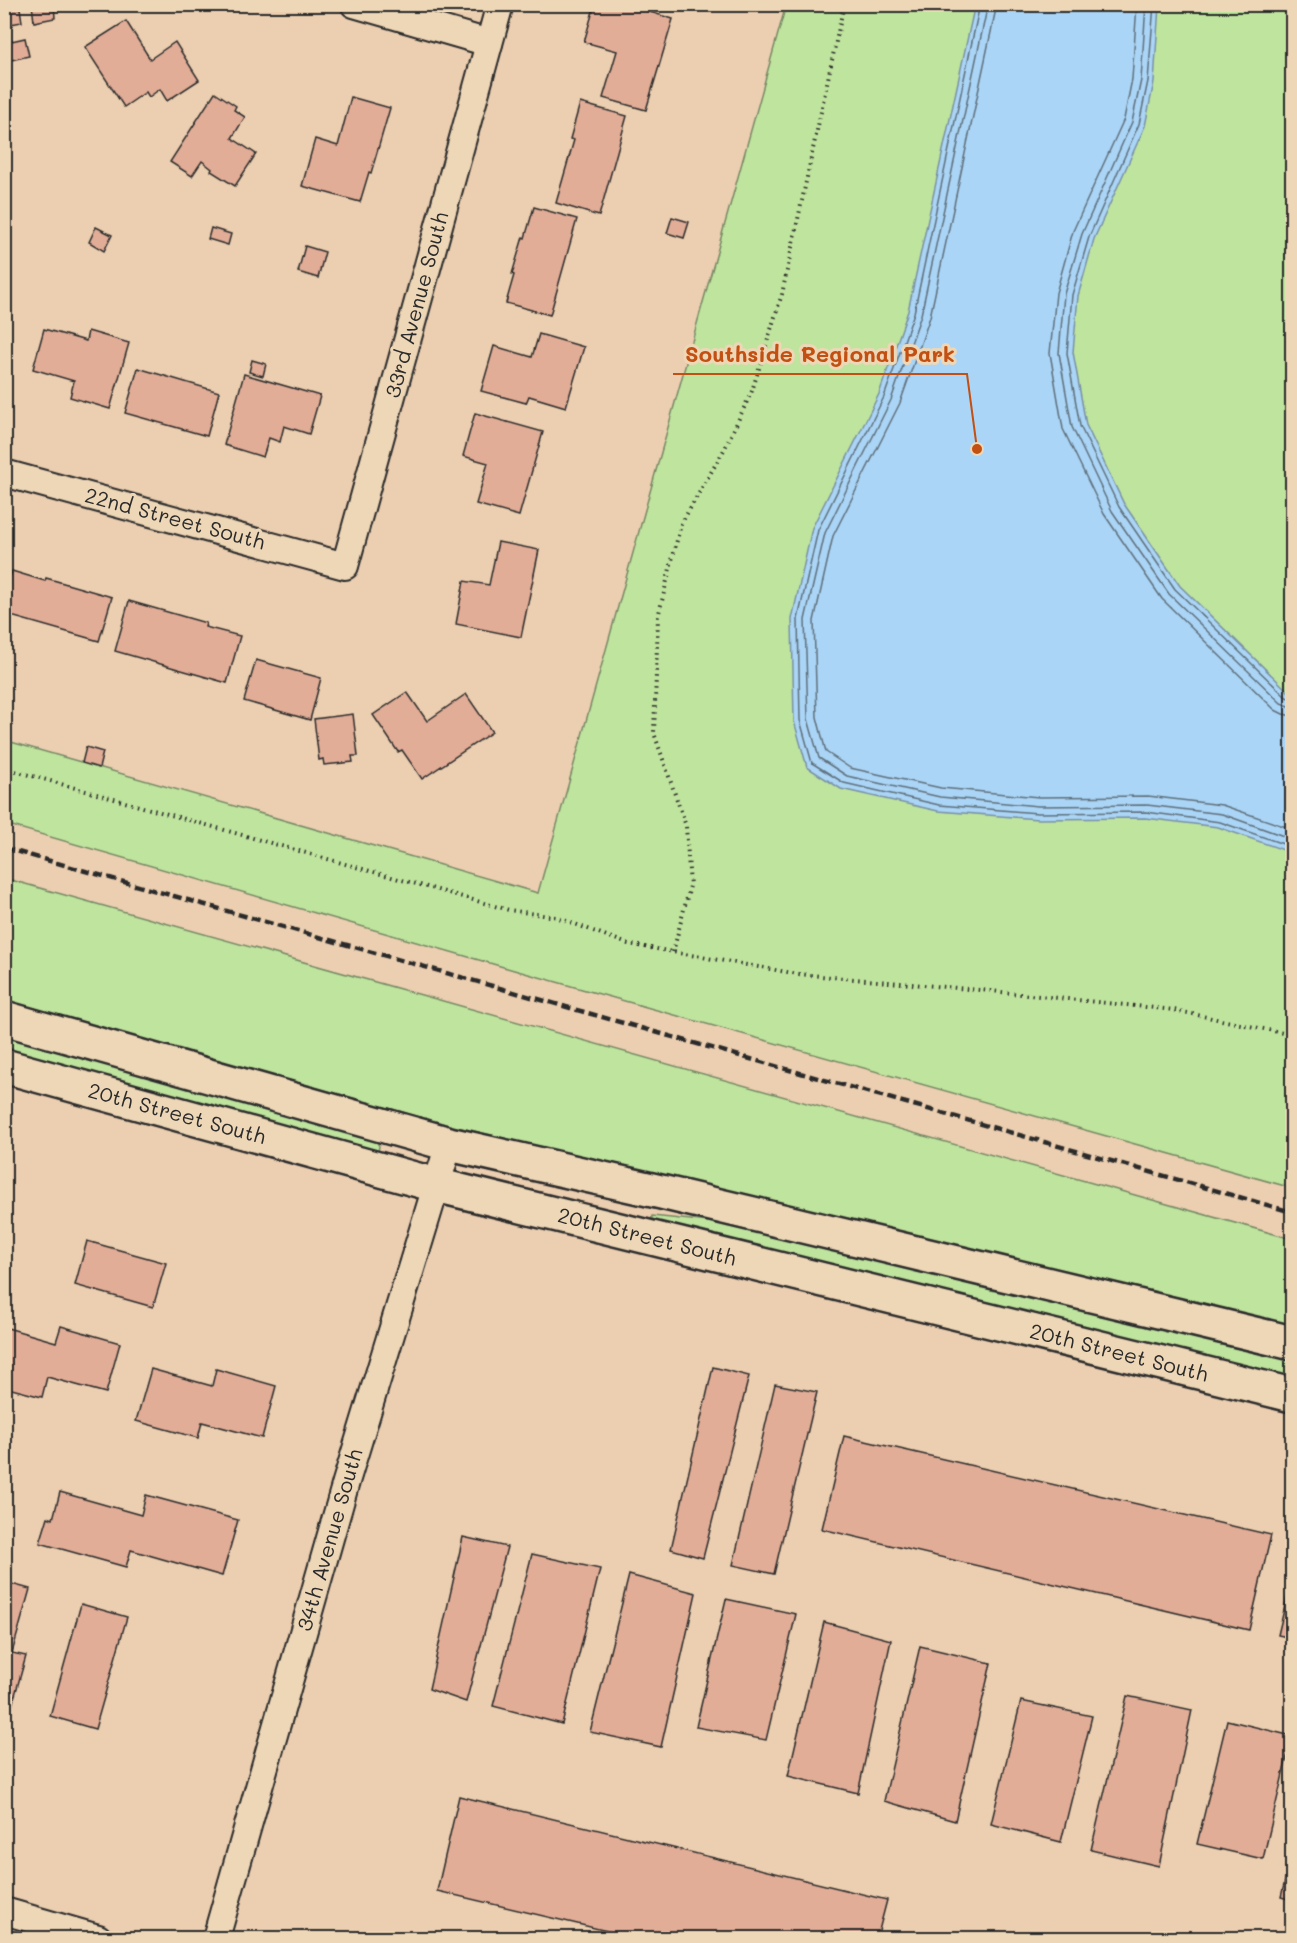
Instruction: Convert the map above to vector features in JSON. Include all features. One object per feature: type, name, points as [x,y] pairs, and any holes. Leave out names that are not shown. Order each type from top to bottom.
[{"type":"street","points":[[354,4],[489,43]]},
{"type":"street","name":"33rd Avenue South","points":[[345,566],[500,4]]},
{"type":"street","name":"22nd Street South","points":[[4,472],[345,566]]},
{"type":"street","name":"20th Street South","points":[[4,1017],[449,1144],[661,1192],[1293,1343]]},
{"type":"street","name":"20th Street South","points":[[4,1066],[436,1185],[1293,1395]]},
{"type":"street","name":"34th Avenue South","points":[[216,1938],[346,1482],[449,1144]]},
{"type":"street","points":[[4,1911],[98,1938]]},
{"type":"path","points":[[673,952],[690,886],[686,826],[654,733],[658,617],[681,524],[724,450],[752,391],[782,294],[844,4]]},
{"type":"path","points":[[4,768],[509,910],[556,917],[628,944],[798,975],[991,991],[1174,1010],[1293,1035]]},
{"type":"green space","points":[[786,5],[1292,5],[1292,1188],[514,970],[5,824],[4,740],[538,893]]},
{"type":"green space","points":[[4,878],[1292,1239],[1292,1327],[449,1125],[5,1001]]},
{"type":"green space","points":[[4,1029],[374,1136],[379,1146],[378,1152],[5,1054]]},
{"type":"green space","points":[[652,1216],[758,1227],[1292,1356],[1292,1379],[651,1226]]},
{"type":"water","points":[[975,4],[1159,5],[1154,82],[1145,126],[1094,239],[1078,296],[1073,352],[1086,425],[1124,504],[1180,586],[1292,695],[1292,853],[1218,827],[1145,818],[1038,819],[938,811],[841,789],[807,767],[794,721],[792,619],[812,528],[879,394],[908,311]]},
{"type":"building","points":[[32,4],[54,4],[55,18],[34,22]]},
{"type":"building","points":[[595,4],[624,4],[673,19],[646,110],[603,98],[617,51],[584,42]]},
{"type":"building","points":[[20,8],[22,22],[5,25],[4,10]]},
{"type":"building","points":[[126,21],[150,59],[175,42],[199,80],[167,101],[160,89],[149,97],[146,92],[124,107],[85,47]]},
{"type":"building","points":[[25,38],[29,56],[11,60],[7,42]]},
{"type":"building","points":[[215,92],[236,106],[234,110],[245,117],[232,138],[256,154],[235,186],[211,171],[212,169],[202,161],[192,176],[170,162]]},
{"type":"building","points":[[351,97],[390,108],[360,202],[302,186],[315,139],[338,146]]},
{"type":"building","points":[[580,103],[627,116],[599,216],[556,203],[574,140],[570,139]]},
{"type":"building","points":[[534,207],[577,219],[550,315],[506,303],[514,275],[512,274]]},
{"type":"building","points":[[672,217],[689,222],[684,238],[667,233]]},
{"type":"building","points":[[96,227],[112,235],[104,251],[89,242]]},
{"type":"building","points":[[211,228],[231,234],[228,245],[208,239]]},
{"type":"building","points":[[305,246],[325,252],[318,278],[298,272]]},
{"type":"building","points":[[44,329],[86,341],[88,331],[129,343],[110,409],[70,397],[74,381],[33,369]]},
{"type":"building","points":[[539,334],[584,347],[566,407],[529,396],[526,403],[481,391],[494,346],[532,357]]},
{"type":"building","points":[[252,360],[266,364],[263,376],[249,372]]},
{"type":"building","points":[[138,368],[219,392],[207,436],[125,413]]},
{"type":"building","points":[[244,374],[320,396],[309,434],[284,426],[280,442],[269,438],[263,457],[224,445]]},
{"type":"building","points":[[475,413],[543,432],[519,516],[476,504],[488,463],[463,456]]},
{"type":"building","points":[[498,542],[539,550],[521,637],[456,624],[464,581],[489,585]]},
{"type":"building","points":[[12,571],[112,597],[99,641],[4,614],[4,596]]},
{"type":"building","points":[[129,601],[206,623],[205,627],[240,636],[227,683],[115,651]]},
{"type":"building","points":[[256,660],[321,678],[310,720],[244,701]]},
{"type":"building","points":[[407,692],[427,721],[466,694],[492,732],[422,779],[402,750],[398,752],[373,715]]},
{"type":"building","points":[[353,714],[358,756],[352,756],[353,762],[324,765],[323,759],[319,760],[314,719]]},
{"type":"building","points":[[86,747],[103,752],[99,768],[82,763]]},
{"type":"building","points":[[87,1241],[166,1263],[153,1307],[75,1285]]},
{"type":"building","points":[[61,1326],[120,1343],[106,1393],[47,1377],[42,1397],[4,1387],[4,1327],[56,1342]]},
{"type":"building","points":[[713,1367],[749,1376],[703,1558],[671,1549]]},
{"type":"building","points":[[151,1369],[212,1386],[216,1369],[276,1386],[262,1438],[202,1422],[198,1438],[136,1421]]},
{"type":"building","points":[[775,1384],[817,1392],[774,1574],[733,1565]]},
{"type":"building","points":[[844,1436],[1271,1535],[1249,1630],[822,1529]]},
{"type":"building","points":[[60,1492],[141,1515],[146,1495],[238,1520],[222,1576],[131,1550],[126,1567],[40,1543],[48,1517],[53,1519]]},
{"type":"building","points":[[463,1537],[507,1547],[466,1702],[429,1689]]},
{"type":"building","points":[[532,1554],[600,1569],[562,1724],[493,1706]]},
{"type":"building","points":[[629,1575],[696,1593],[661,1747],[590,1732]]},
{"type":"building","points":[[1292,1576],[1292,1638],[1278,1635]]},
{"type":"building","points":[[4,1582],[30,1589],[12,1653],[26,1656],[4,1734]]},
{"type":"building","points":[[726,1599],[796,1614],[766,1740],[696,1727]]},
{"type":"building","points":[[81,1604],[127,1617],[95,1729],[50,1716]]},
{"type":"building","points":[[824,1622],[891,1640],[858,1793],[788,1776]]},
{"type":"building","points":[[920,1646],[991,1663],[955,1821],[884,1801]]},
{"type":"building","points":[[1127,1696],[1192,1710],[1159,1866],[1091,1850]]},
{"type":"building","points":[[1021,1701],[1092,1716],[1061,1842],[991,1824]]},
{"type":"building","points":[[1227,1720],[1292,1736],[1263,1859],[1197,1844]]},
{"type":"building","points":[[459,1796],[887,1900],[877,1938],[637,1938],[437,1891]]},
{"type":"building","points":[[1292,1852],[1292,1900],[1281,1897]]},
{"type":"building","points":[[1023,1932],[1051,1938],[1022,1938]]},
{"type":"railway","points":[[4,848],[1292,1212]]},
{"type":"place","name":"Southside Regional Park","points":[[977,449]]}]
